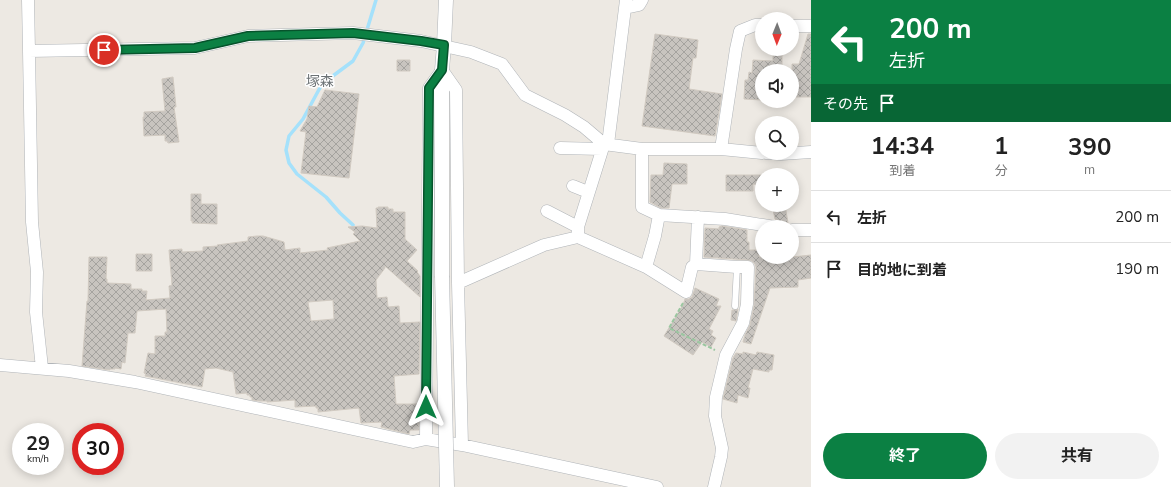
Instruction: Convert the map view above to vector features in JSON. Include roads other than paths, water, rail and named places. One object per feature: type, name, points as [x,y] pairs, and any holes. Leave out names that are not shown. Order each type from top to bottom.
[{"type":"street","points":[[28,0],[32,222],[37,272],[36,312],[42,368]]},
{"type":"street","points":[[446,0],[442,70],[442,276],[448,487]]},
{"type":"street","points":[[578,232],[588,192],[604,145],[625,4],[639,5],[642,0]]},
{"type":"street","points":[[721,149],[740,31],[755,24]]},
{"type":"street","points":[[799,26],[811,26]]},
{"type":"street","points":[[29,51],[195,48],[248,36],[353,33],[421,41],[471,52],[502,64],[525,95],[565,115],[584,127],[604,145]]},
{"type":"street","points":[[442,70],[456,90],[458,283],[462,445]]},
{"type":"street","points":[[426,439],[429,88],[442,70]]},
{"type":"street","points":[[560,148],[604,145],[642,149],[721,149],[755,152]]},
{"type":"street","points":[[642,149],[642,207],[659,215],[725,219],[755,224]]},
{"type":"street","points":[[799,153],[811,152]]},
{"type":"street","points":[[573,186],[588,192]]},
{"type":"street","points":[[547,211],[578,232],[646,268],[686,292],[692,267],[696,264],[698,217]]},
{"type":"street","points":[[646,268],[659,215]]},
{"type":"street","points":[[799,230],[811,230]]},
{"type":"street","points":[[458,283],[544,245],[578,232]]},
{"type":"street","points":[[696,264],[737,268],[748,267],[747,304],[743,323],[726,355],[716,397],[716,416],[721,452],[714,487]]},
{"type":"street","points":[[0,365],[69,371],[135,382],[413,442],[426,439],[462,445],[657,487]]},
{"type":"lane","points":[[735,306],[737,268]]},
{"type":"waterway","points":[[353,225],[326,197],[297,174],[289,163],[286,150],[289,136],[303,119],[322,84],[353,61],[363,43],[376,0]]},
{"type":"district","name":"塚森","points":[[320,81]]}]
